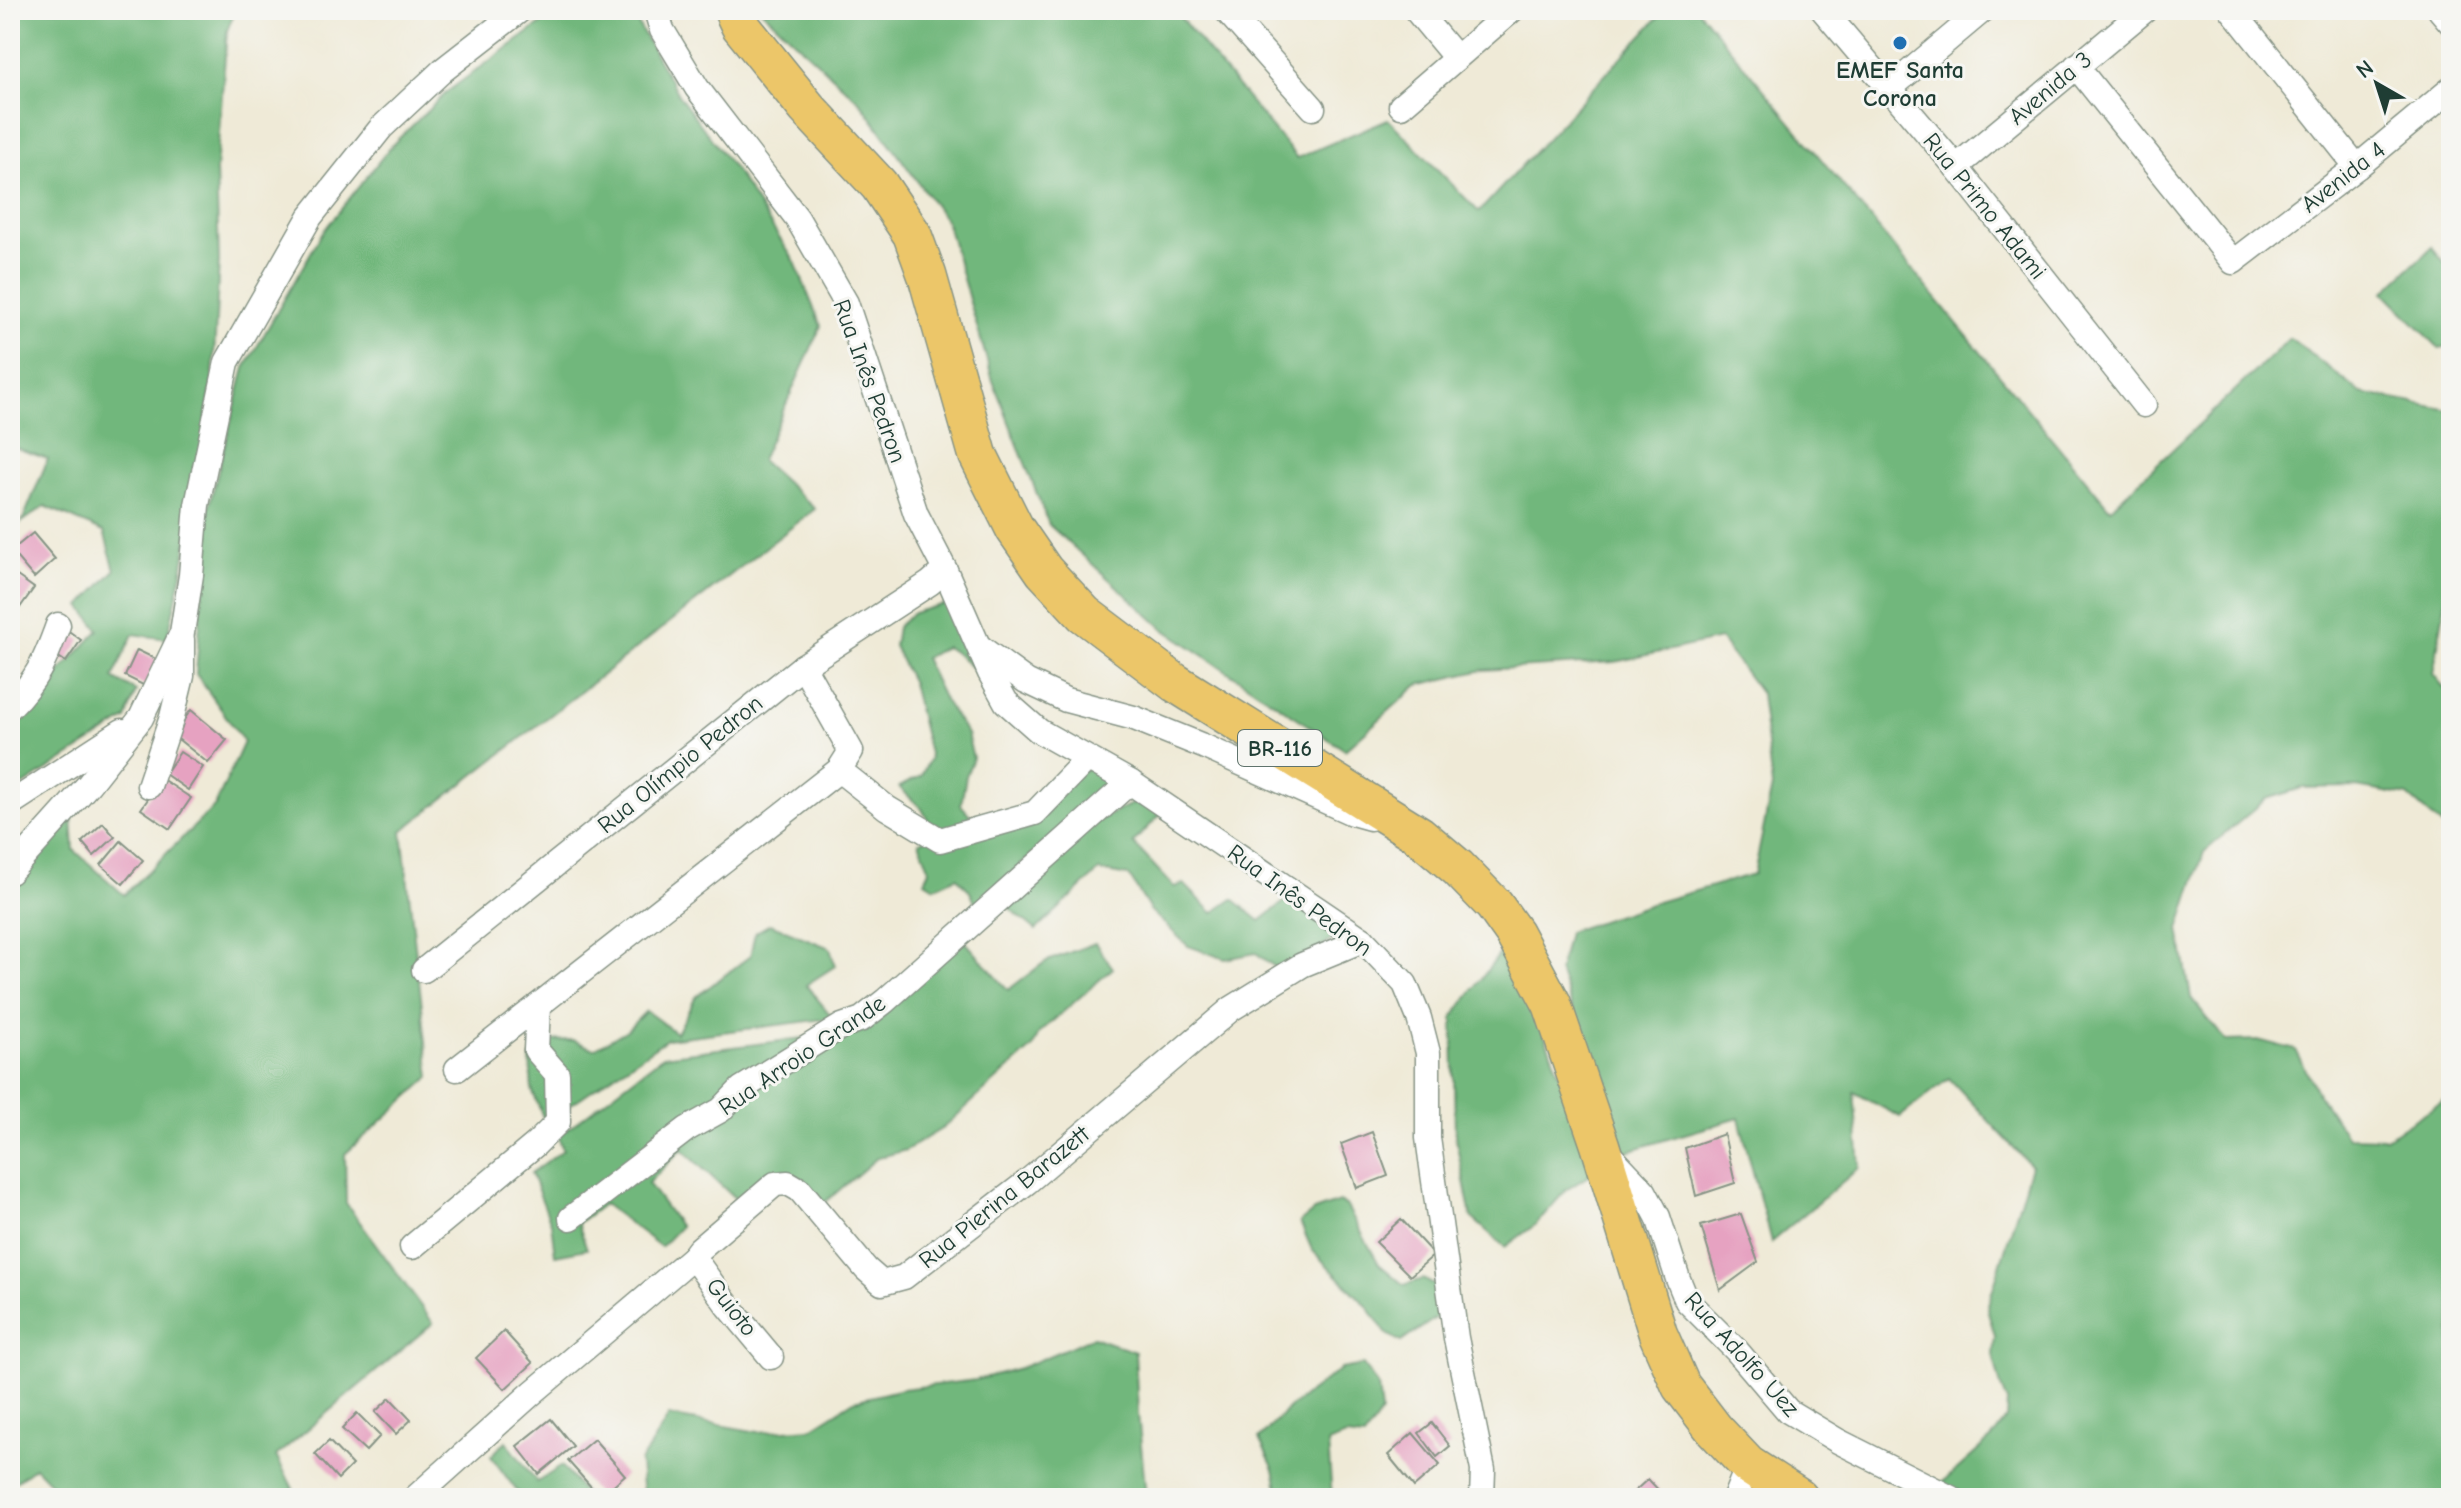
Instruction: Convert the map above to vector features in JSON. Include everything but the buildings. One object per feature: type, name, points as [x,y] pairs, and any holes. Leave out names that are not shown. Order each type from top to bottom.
[{"type":"main road","name":"BR-116","points":[[733,10],[740,25],[807,108],[879,185],[912,234],[927,275],[978,455],[1015,529],[1044,571],[1084,614],[1174,682],[1407,828],[1458,868],[1494,905],[1514,933],[1552,1004],[1600,1145],[1658,1334],[1681,1386],[1714,1429],[1742,1481],[1799,1498]]},
{"type":"street","points":[[149,786],[182,676],[182,633],[197,505],[227,362],[310,217],[381,128],[443,70],[520,10]]},
{"type":"street","name":"Rua Inês Pedron","points":[[656,10],[662,30],[697,88],[797,218],[846,303],[916,514],[1006,702],[1039,731],[1130,782],[1363,940],[1405,984],[1419,1018],[1428,1053],[1428,1138],[1456,1338],[1483,1470],[1482,1498]]},
{"type":"street","points":[[1226,10],[1313,108]]},
{"type":"street","points":[[1416,10],[1456,58]]},
{"type":"street","points":[[1401,106],[1512,10]]},
{"type":"street","name":"Rua Primo Adami","points":[[1823,10],[1956,167],[2144,405]]},
{"type":"street","points":[[1889,89],[1983,10]]},
{"type":"street","name":"Avenida 3","points":[[1956,167],[2145,10]]},
{"type":"street","points":[[2232,10],[2357,167]]},
{"type":"street","points":[[2440,10],[2451,23]]},
{"type":"street","name":"Avenida 4","points":[[2076,66],[2233,262],[2357,167],[2451,89]]},
{"type":"street","name":"Rua Olímpio Pedron","points":[[424,970],[803,666],[945,570]]},
{"type":"street","points":[[10,707],[30,687],[45,660],[58,625]]},
{"type":"street","points":[[10,872],[89,784],[141,718],[182,633]]},
{"type":"street","name":"Rua Inês Pedron","points":[[979,646],[1026,681],[1066,700],[1134,718],[1352,813],[1407,828]]},
{"type":"street","points":[[457,1069],[839,770],[851,751],[803,666]]},
{"type":"street","points":[[10,804],[141,718]]},
{"type":"street","points":[[839,770],[887,808],[940,840],[1035,813],[1087,759]]},
{"type":"street","name":"Rua Arroio Grande","points":[[571,1218],[687,1129],[721,1110],[741,1089],[842,1026],[862,1019],[1130,782]]},
{"type":"street","name":"Rua Pierina Barazett","points":[[415,1498],[775,1184],[788,1183],[800,1190],[866,1269],[882,1283],[904,1277],[1027,1182],[1231,1009],[1302,965],[1363,940]]},
{"type":"street","points":[[412,1247],[536,1144],[558,1122],[557,1074],[536,1050],[538,1006]]},
{"type":"street","name":"Rua Adolfo Uez","points":[[1600,1145],[1644,1191],[1658,1217],[1687,1301],[1737,1351],[1788,1411],[1838,1441],[1951,1498]]},
{"type":"street","name":"Guioto","points":[[693,1257],[771,1357]]},
{"type":"green space","points":[[10,10],[235,10],[227,31],[216,170],[219,260],[213,377],[182,573],[167,639],[133,634],[113,678],[136,691],[126,719],[10,794],[10,725],[99,630],[81,606],[115,570],[104,532],[45,506],[22,522],[48,459],[10,446]]},
{"type":"green space","points":[[560,10],[630,10],[679,96],[735,170],[795,262],[821,326],[761,460],[815,509],[402,831],[430,1077],[345,1154],[346,1203],[433,1323],[276,1456],[298,1498],[65,1498],[35,1467],[10,1486],[10,898],[20,879],[72,816],[74,850],[124,895],[215,806],[244,742],[196,674],[209,506],[245,368],[322,233],[392,145],[448,91]]},
{"type":"green space","points":[[761,10],[1174,10],[1297,158],[1388,119],[1479,212],[1665,10],[1698,10],[2110,509],[2290,338],[2361,393],[2451,410],[2451,569],[2433,674],[2451,696],[2451,834],[2408,796],[2356,787],[2302,788],[2266,799],[2204,852],[2179,929],[2191,998],[2226,1041],[2258,1040],[2296,1050],[2318,1094],[2347,1137],[2386,1138],[2451,1096],[2451,1498],[1943,1498],[1943,1482],[1992,1438],[2006,1419],[2007,1402],[1993,1354],[1995,1336],[1987,1308],[2031,1166],[1949,1078],[1900,1117],[1854,1092],[1860,1167],[1771,1242],[1739,1118],[1624,1152],[1559,971],[1568,932],[1754,874],[1772,787],[1761,694],[1720,639],[1615,662],[1483,670],[1418,685],[1345,750],[1164,629],[1049,525],[993,381],[946,221],[860,102]]},
{"type":"green space","points":[[2432,247],[2451,270],[2451,346],[2439,348],[2384,292]]},
{"type":"green space","points":[[955,601],[972,652],[974,670],[946,647],[924,658],[944,700],[967,734],[973,758],[961,805],[985,832],[1092,766],[1118,780],[976,904],[957,877],[935,887],[925,881],[930,870],[919,842],[936,835],[922,809],[899,787],[921,776],[930,758],[912,683],[894,646],[897,627],[913,613]]},
{"type":"green space","points":[[1142,799],[1161,814],[1133,843],[1174,887],[1184,884],[1213,913],[1233,899],[1260,921],[1289,898],[1339,934],[1322,947],[1276,968],[1256,953],[1225,959],[1188,946],[1150,910],[1129,876],[1099,871],[1036,930],[1003,903],[1086,826]]},
{"type":"green space","points":[[770,924],[830,948],[835,966],[806,985],[833,1018],[667,1039],[545,1122],[532,1090],[530,1057],[545,1041],[573,1040],[594,1049],[627,1030],[646,1011],[676,1033],[696,997],[750,956],[755,933]]},
{"type":"green space","points":[[963,939],[1008,990],[1045,962],[1095,943],[1113,968],[1039,1033],[1033,1047],[943,1128],[906,1150],[877,1158],[823,1204],[791,1172],[741,1204],[682,1149],[648,1183],[680,1227],[661,1247],[604,1204],[578,1223],[587,1249],[555,1255],[551,1223],[531,1173],[563,1150],[558,1136],[663,1056],[866,1030]]},
{"type":"green space","points":[[1509,941],[1596,1171],[1566,1190],[1536,1224],[1505,1247],[1471,1217],[1455,1135],[1453,1017]]},
{"type":"green space","points":[[1339,1202],[1346,1205],[1379,1264],[1404,1285],[1423,1279],[1446,1291],[1440,1315],[1401,1342],[1386,1333],[1367,1306],[1312,1250],[1300,1222],[1314,1211]]},
{"type":"green space","points":[[1093,1337],[1135,1352],[1146,1496],[643,1498],[640,1462],[669,1416],[758,1432],[811,1428],[854,1401],[902,1389],[976,1380],[1020,1368]]},
{"type":"green space","points":[[1363,1365],[1378,1386],[1381,1413],[1364,1438],[1346,1436],[1328,1443],[1332,1498],[1280,1498],[1274,1469],[1259,1439],[1289,1408],[1341,1369]]},
{"type":"green space","points":[[506,1441],[537,1482],[562,1466],[588,1498],[522,1498],[491,1456]]},
{"type":"place","name":"EMEF Santa Corona","points":[[1900,43]]}]
